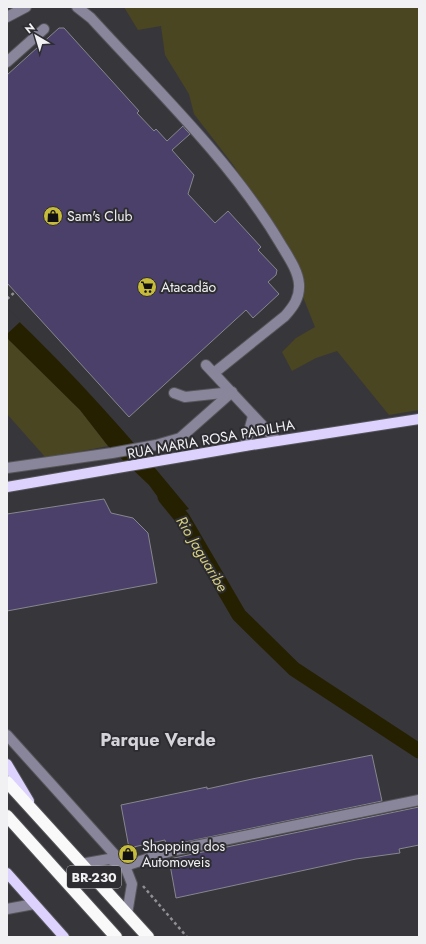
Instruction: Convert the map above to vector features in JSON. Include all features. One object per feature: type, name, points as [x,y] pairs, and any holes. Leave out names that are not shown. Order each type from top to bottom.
[{"type":"highway","name":"BR-230","points":[[7,782],[148,937]]},
{"type":"highway","name":"BR-230","points":[[9,820],[116,937]]},
{"type":"main road","name":"RUA MARIA ROSA PADILHA","points":[[7,487],[245,446],[419,419]]},
{"type":"main road","points":[[7,764],[39,818]]},
{"type":"main road","points":[[7,873],[64,937]]},
{"type":"lane","points":[[7,17],[26,7]]},
{"type":"lane","points":[[77,7],[91,18],[236,179],[267,221],[294,269],[299,284],[298,296],[294,307],[285,316],[214,373]]},
{"type":"lane","points":[[7,62],[44,29]]},
{"type":"lane","points":[[206,365],[277,441]]},
{"type":"lane","points":[[174,393],[185,397],[232,392]]},
{"type":"lane","points":[[7,468],[156,445],[180,438],[232,392]]},
{"type":"lane","points":[[245,446],[253,416]]},
{"type":"lane","points":[[7,735],[125,866],[132,884],[127,914]]},
{"type":"lane","points":[[81,864],[109,859],[125,866],[171,851],[419,800]]},
{"type":"lane","points":[[7,909],[34,904]]},
{"type":"path","points":[[7,299],[15,292]]},
{"type":"path","points":[[141,884],[187,937]]},
{"type":"shaded area","points":[[124,7],[419,7],[419,410],[389,415],[337,351],[316,358],[292,371],[282,352],[296,338],[315,327],[301,292],[268,223],[234,166],[194,114],[189,94],[165,55],[161,26],[138,30]]},
{"type":"shaded area","points":[[7,310],[55,357],[101,406],[189,509],[171,515],[149,485],[108,446],[80,410],[7,338]]},
{"type":"shaded area","points":[[7,338],[80,410],[108,446],[46,458],[7,414]]},
{"type":"pier","points":[[7,308],[21,321],[7,334]]},
{"type":"building","points":[[59,28],[64,28],[139,111],[137,113],[154,131],[156,129],[167,141],[183,126],[190,134],[172,150],[194,175],[188,194],[215,223],[228,211],[261,247],[258,250],[277,270],[276,275],[268,282],[279,294],[253,318],[246,310],[129,417],[7,283],[7,75]]},
{"type":"building","points":[[104,499],[111,513],[133,518],[148,533],[157,583],[7,611],[7,514]]},
{"type":"building","points":[[372,755],[382,801],[166,846],[165,840],[129,848],[121,805]]},
{"type":"building","points":[[419,807],[419,845],[399,849],[400,853],[356,859],[176,898],[169,859]]},
{"type":"waterway","name":"Rio Jaguaribe","points":[[165,497],[183,519],[239,615],[294,669],[419,751]]},
{"type":"place","name":"Sam's Club","points":[[53,216]]},
{"type":"place","name":"Atacadão","points":[[147,287]]},
{"type":"place","name":"Shopping dos Automoveis","points":[[128,854]]},
{"type":"district","name":"Parque Verde","points":[[158,740]]}]
